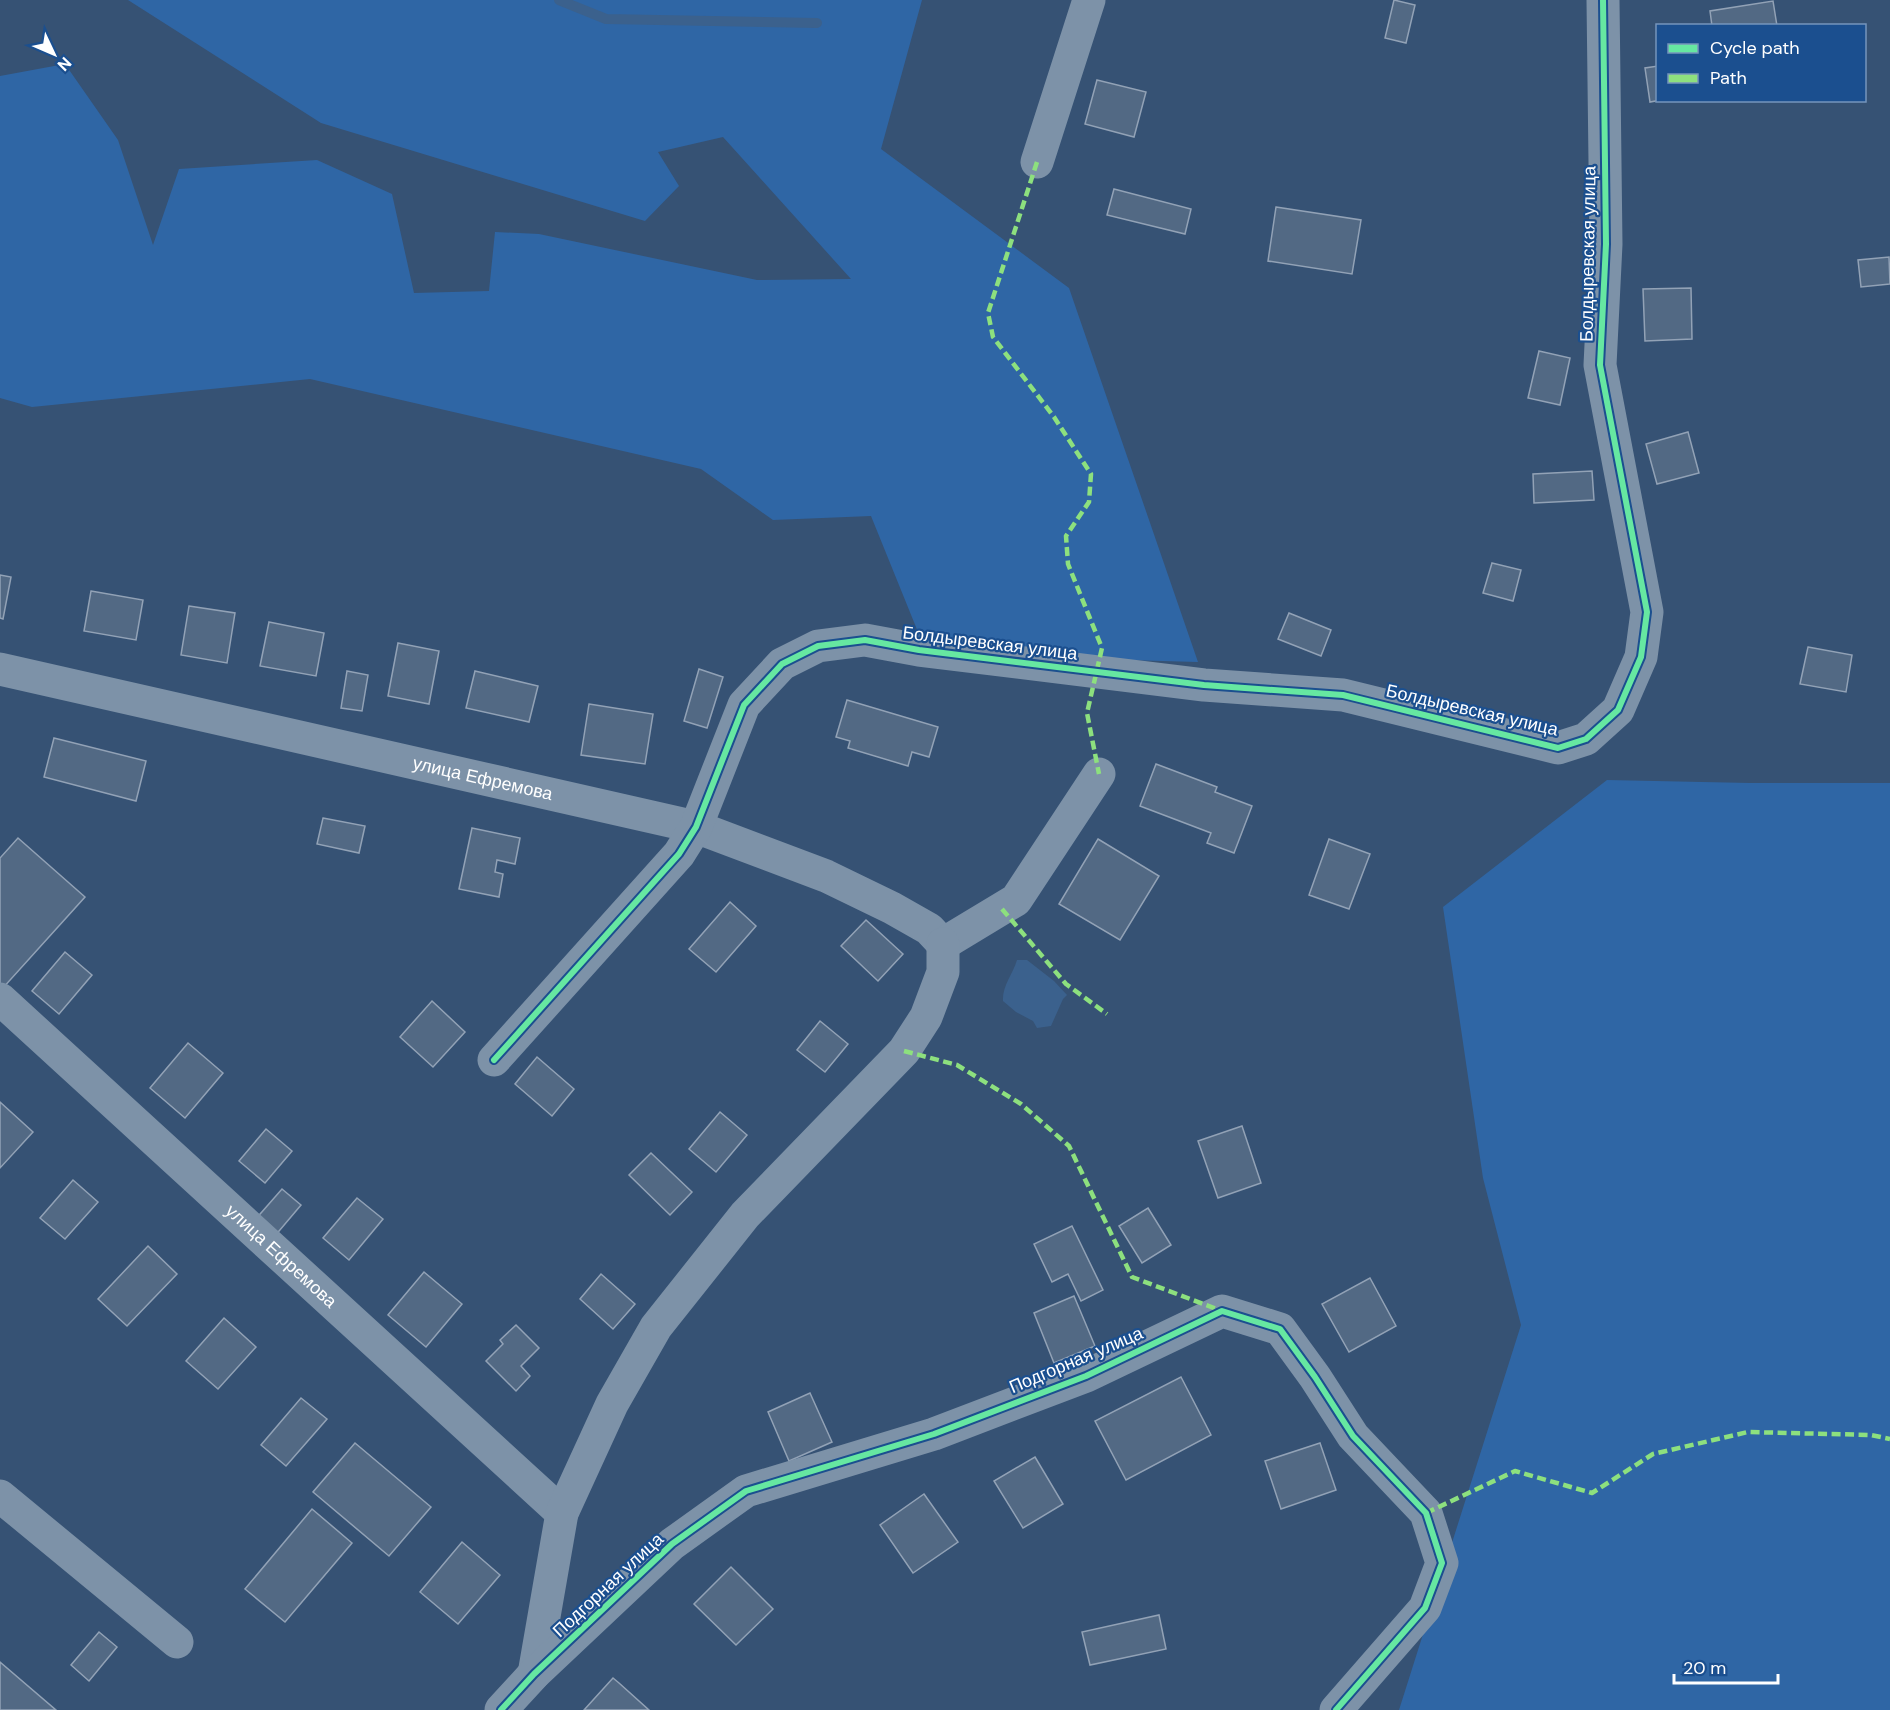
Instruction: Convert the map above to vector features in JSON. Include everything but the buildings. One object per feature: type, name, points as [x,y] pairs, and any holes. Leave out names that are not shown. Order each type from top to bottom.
[{"type":"street","points":[[1037,162],[1089,0]]},
{"type":"street","name":"Болдыревская улица","points":[[494,1060],[679,854],[696,827],[744,705],[782,664],[819,646],[865,640],[920,650],[1204,685],[1343,695],[1558,748],[1587,739],[1618,710],[1641,657],[1647,612],[1600,365],[1606,244],[1603,0]]},
{"type":"street","name":"улица Ефремова","points":[[0,669],[696,827],[826,876],[929,929],[943,944]]},
{"type":"street","points":[[534,1674],[562,1513],[612,1404],[656,1327],[745,1215],[904,1051],[926,1017],[943,972],[943,944],[1016,900],[1099,774]]},
{"type":"street","name":"улица Ефремова","points":[[0,999],[562,1513]]},
{"type":"street","name":"Подгорная улица","points":[[501,1710],[534,1674],[672,1545],[746,1491],[934,1434],[1086,1376],[1222,1311],[1280,1329],[1315,1377],[1353,1436],[1426,1513],[1442,1563],[1425,1608],[1336,1710]]},
{"type":"street","points":[[0,1496],[177,1641]]},
{"type":"shaded area","points":[[128,0],[922,0],[881,149],[1069,288],[1198,662],[1055,658],[918,632],[871,516],[773,520],[701,469],[310,379],[32,407],[0,398],[0,76],[65,64],[118,140],[153,245],[179,169],[317,160],[392,194],[414,293],[489,291],[495,232],[539,234],[757,280],[851,279],[723,137],[658,152],[679,186],[645,221],[321,123]]},
{"type":"shaded area","points":[[1607,780],[1890,783],[1890,1710],[1399,1710],[1521,1325],[1483,1178],[1443,907]]},
{"type":"shaded area","points":[[1017,960],[1027,960],[1054,981],[1067,995],[1051,1026],[1037,1028],[1033,1021],[1016,1012],[1003,1001],[1006,985]]},
{"type":"waterway","points":[[559,0],[606,19],[817,23]]},
{"type":"marked path","points":[[1037,162],[988,313],[993,337],[1054,417],[1091,474],[1089,502],[1066,536],[1068,564],[1102,648],[1087,713],[1099,774]]},
{"type":"marked path","points":[[1002,909],[1066,984],[1107,1014]]},
{"type":"marked path","points":[[904,1051],[957,1065],[1021,1104],[1069,1146],[1132,1277],[1222,1311]]},
{"type":"marked path","points":[[1426,1513],[1515,1471],[1592,1493],[1653,1454],[1748,1432],[1871,1435],[1890,1439]]},
{"type":"cycle path","points":[[494,1060],[679,854],[696,827],[744,705],[782,664],[818,646],[865,640],[919,650],[1204,685],[1343,695],[1558,748],[1586,739],[1618,710],[1641,657],[1647,612],[1600,365],[1606,244],[1603,0]]},
{"type":"cycle path","points":[[501,1710],[534,1674],[672,1544],[746,1491],[934,1434],[1086,1376],[1222,1311],[1280,1329],[1315,1377],[1353,1436],[1426,1513],[1442,1563],[1425,1608],[1336,1710]]}]
